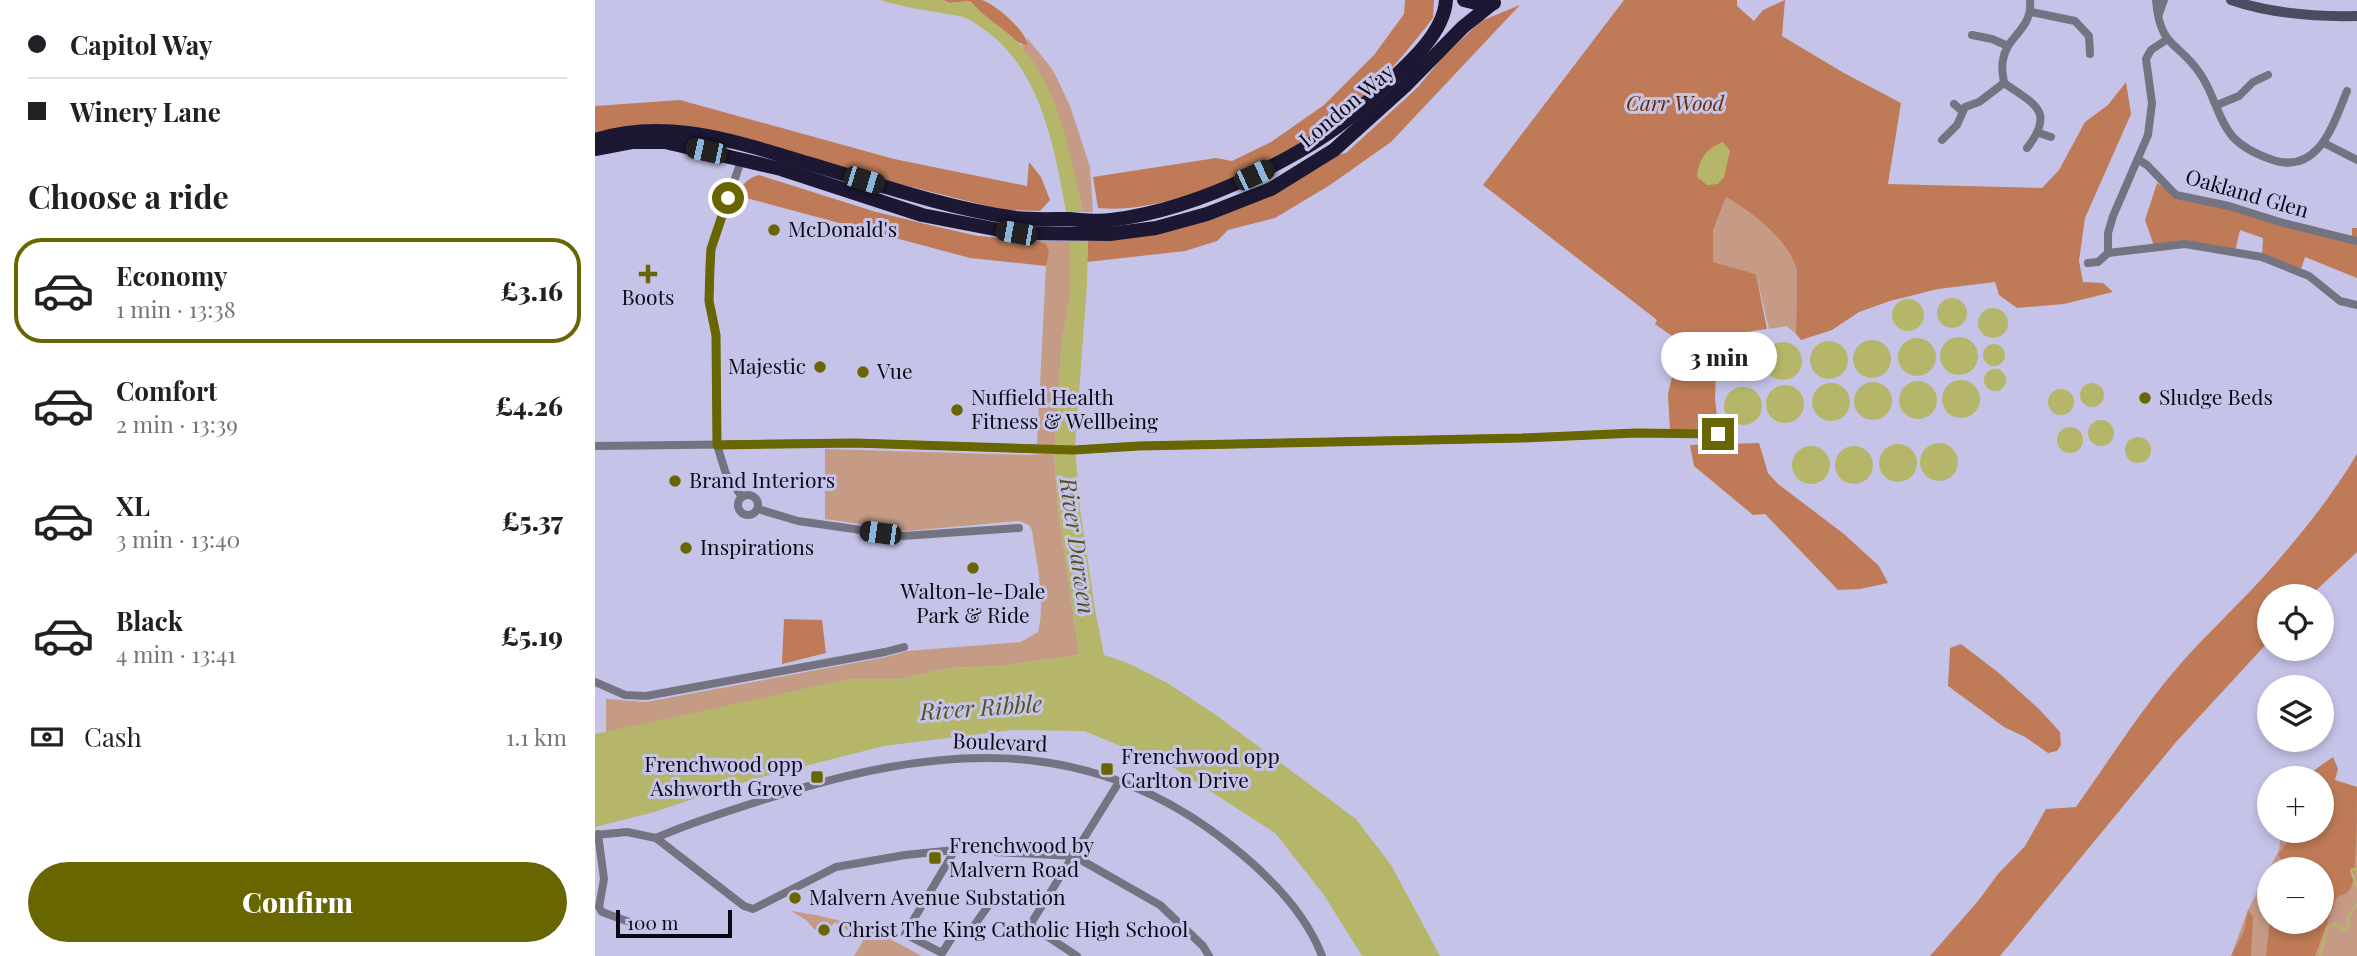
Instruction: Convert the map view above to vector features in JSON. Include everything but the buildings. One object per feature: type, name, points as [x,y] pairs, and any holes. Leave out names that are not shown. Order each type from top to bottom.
[{"type":"highway","name":"London Way","points":[[1110,227],[1152,211],[1216,193],[1273,166],[1319,139],[1356,113],[1423,47],[1439,27],[1446,0]]},
{"type":"highway","points":[[1464,0],[1480,4],[1497,2]]},
{"type":"highway","name":"London Way","points":[[595,140],[632,131],[668,130],[745,152],[781,169],[922,215],[1016,225],[1169,225],[1207,214],[1271,189],[1334,150],[1405,86],[1463,27],[1497,2]]},
{"type":"highway","name":"London Way","points":[[595,149],[632,142],[665,142],[745,152]]},
{"type":"street","points":[[2004,83],[2003,60],[2008,46],[2025,25],[2031,12],[2030,0]]},
{"type":"street","points":[[2156,0],[2160,28],[2166,40],[2201,74],[2225,126],[2244,147],[2286,164],[2300,161],[2314,153],[2323,143],[2347,91]]},
{"type":"street","points":[[2158,16],[2164,0]]},
{"type":"street","points":[[2231,0],[2260,10],[2302,15],[2357,16]]},
{"type":"street","points":[[2031,12],[2075,21],[2089,36],[2090,54]]},
{"type":"street","points":[[1972,35],[2008,46]]},
{"type":"street","points":[[2108,253],[2108,233],[2113,216],[2148,135],[2152,103],[2146,59],[2151,50],[2166,40]]},
{"type":"street","points":[[2217,105],[2239,96],[2253,82],[2268,75]]},
{"type":"street","points":[[1942,140],[1957,125],[1962,111],[2004,83]]},
{"type":"street","points":[[2004,83],[2038,108],[2040,113],[2039,133],[2027,148]]},
{"type":"street","points":[[1954,104],[1962,111]]},
{"type":"street","points":[[2039,133],[2051,137]]},
{"type":"street","points":[[2323,143],[2357,160]]},
{"type":"street","points":[[742,498],[726,474],[717,445],[716,335],[709,301],[711,257],[745,152]]},
{"type":"street","name":"Oakland Glen","points":[[2139,160],[2176,195],[2229,205],[2283,223],[2357,241]]},
{"type":"street","points":[[2088,263],[2098,262],[2108,253],[2185,244],[2262,257],[2309,276],[2340,301],[2357,305]]},
{"type":"street","points":[[595,446],[854,443],[1074,450],[1636,433],[1718,434]]},
{"type":"street","points":[[747,495],[755,497],[758,502],[758,509],[752,515],[742,513],[738,504],[742,498],[747,495]]},
{"type":"street","points":[[758,509],[798,521],[903,536],[1019,528]]},
{"type":"street","points":[[595,682],[625,695],[646,696],[904,647]]},
{"type":"street","name":"Boulevard","points":[[656,838],[800,788],[911,762],[958,757],[1056,762],[1119,782],[1184,811],[1247,858],[1276,886],[1302,920],[1322,956]]},
{"type":"street","points":[[1077,956],[1030,925],[1119,782]]},
{"type":"street","points":[[643,928],[601,912],[599,907],[604,879],[596,834],[627,832],[656,838],[744,906],[754,909],[836,867],[905,855],[955,850],[1074,856],[1160,905],[1203,946],[1209,956]]},
{"type":"street","points":[[955,850],[905,934],[942,953],[953,936],[971,930],[988,906]]},
{"type":"shaded area","points":[[1027,38],[1053,70],[1070,106],[1090,167],[1093,212],[1083,212],[1079,195],[1021,45],[1028,46]]},
{"type":"shaded area","points":[[1726,197],[1768,228],[1792,258],[1797,270],[1796,334],[1787,326],[1769,329],[1756,274],[1713,262],[1713,232]]},
{"type":"shaded area","points":[[1037,241],[1070,241],[1070,295],[1061,349],[1055,446],[1037,444],[1046,266],[1049,253]]},
{"type":"shaded area","points":[[825,449],[1029,455],[1054,453],[1058,507],[1079,655],[1000,666],[948,668],[900,679],[851,679],[606,733],[606,699],[646,702],[907,651],[1021,642],[1038,632],[1041,594],[1029,525],[1019,521],[908,531],[825,519]]},
{"type":"shaded area","points":[[2357,790],[2357,956],[2231,956],[2257,893],[2257,934],[2334,934],[2334,857],[2275,857],[2280,843],[2334,843],[2334,817]]},
{"type":"shaded area","points":[[791,911],[859,927],[921,956],[854,956],[863,941],[835,922],[822,937],[806,920]]},
{"type":"green space","points":[[943,0],[982,0],[988,3],[1017,27],[1028,46],[1006,34],[970,1],[950,3]]},
{"type":"green space","points":[[1405,0],[1434,0],[1433,18],[1370,91],[1306,140],[1238,176],[1201,191],[1165,202],[1130,208],[1098,208],[1093,177],[1216,158],[1232,161],[1271,142],[1324,105],[1374,55],[1404,14]]},
{"type":"green space","name":"Carr Wood","points":[[1624,0],[1737,0],[1737,6],[1754,21],[1763,10],[1785,0],[1782,36],[1901,103],[1888,184],[2042,188],[2059,170],[2085,122],[2108,105],[2126,82],[2131,114],[2085,218],[2079,261],[2083,282],[2103,283],[2113,292],[2064,304],[2017,308],[1999,295],[1995,282],[1938,289],[1859,312],[1832,330],[1801,340],[1796,334],[1797,270],[1792,258],[1768,228],[1726,197],[1713,231],[1713,262],[1756,274],[1767,329],[1717,336],[1715,399],[1718,427],[1670,431],[1668,394],[1679,347],[1672,336],[1655,324],[1657,320],[1483,185]]},
{"type":"green space","points":[[1520,5],[1391,142],[1330,185],[1275,218],[1228,230],[1217,241],[1185,251],[1087,262],[1088,241],[1155,234],[1220,216],[1282,188],[1346,153],[1417,88],[1442,58],[1481,21]]},
{"type":"green space","points":[[680,100],[894,159],[1027,186],[1029,162],[1041,177],[1050,200],[1040,211],[1003,210],[860,174],[701,128],[595,134],[595,106]]},
{"type":"green space","points":[[759,175],[876,212],[934,226],[978,236],[1037,241],[1046,244],[1049,253],[1046,266],[970,258],[739,196],[745,182]]},
{"type":"green space","points":[[2157,183],[2176,195],[2352,239],[2352,228],[2357,228],[2357,278],[2305,257],[2300,272],[2262,257],[2263,238],[2240,230],[2235,252],[2185,244],[2154,246],[2145,220]]},
{"type":"green space","points":[[1759,443],[1768,473],[1778,484],[1844,534],[1879,566],[1888,583],[1838,590],[1765,514],[1753,515],[1694,466],[1690,445]]},
{"type":"green space","points":[[2357,454],[2357,552],[2323,584],[2257,584],[2291,545]]},
{"type":"green space","points":[[2257,584],[2257,654],[2176,742],[2000,956],[1930,956],[1998,874],[2025,846],[2046,809],[2076,807],[2141,714],[2193,650]]},
{"type":"green space","points":[[784,619],[822,620],[826,653],[782,664]]},
{"type":"green space","points":[[1961,644],[1999,673],[2060,732],[2061,745],[2057,751],[2048,753],[2004,727],[1948,686],[1950,648]]},
{"type":"green space","points":[[2333,757],[2338,769],[2335,780],[2357,787],[2353,880],[2351,888],[2337,897],[2334,905],[2334,857],[2280,857],[2278,854],[2287,843],[2334,843],[2334,766],[2320,766]]},
{"type":"green space","points":[[2248,910],[2253,917],[2251,956],[2231,956],[2244,931]]},
{"type":"green space","points":[[2268,934],[2323,934],[2315,956],[2266,956]]},
{"type":"water","points":[[880,0],[943,0],[950,3],[970,1],[1022,47],[1046,84],[1055,105],[1083,212],[1066,212],[1057,163],[1042,113],[1033,89],[1005,47],[966,18]]},
{"type":"water","points":[[1723,142],[1730,151],[1724,177],[1718,184],[1707,185],[1697,177],[1700,164],[1708,151]]},
{"type":"water","points":[[1070,241],[1088,241],[1075,446],[1080,508],[1104,655],[1128,663],[1169,684],[1216,715],[1356,819],[1391,865],[1440,956],[1362,956],[1324,895],[1275,833],[1174,768],[1084,731],[1012,730],[884,746],[754,779],[654,812],[595,827],[595,734],[851,679],[900,679],[948,668],[1000,666],[1079,655],[1058,507],[1054,453],[1061,349],[1070,295]]},
{"type":"water","points":[[1952,298],[1963,302],[1967,313],[1963,324],[1952,328],[1941,324],[1937,313],[1941,302]]},
{"type":"water","points":[[1908,299],[1919,304],[1924,315],[1919,326],[1908,331],[1897,326],[1892,315],[1897,304]]},
{"type":"water","points":[[1993,308],[2004,312],[2008,323],[2004,334],[1993,338],[1982,334],[1978,323],[1982,312]]},
{"type":"water","points":[[1959,337],[1972,343],[1978,356],[1972,369],[1959,375],[1946,369],[1940,356],[1946,343]]},
{"type":"water","points":[[1917,338],[1930,344],[1936,357],[1930,370],[1917,376],[1904,370],[1898,357],[1904,344]]},
{"type":"water","points":[[1872,340],[1885,346],[1891,359],[1885,372],[1872,378],[1859,372],[1853,359],[1859,346]]},
{"type":"water","points":[[1829,341],[1842,347],[1848,360],[1842,373],[1829,379],[1816,373],[1810,360],[1816,347]]},
{"type":"water","points":[[1783,342],[1796,348],[1802,361],[1796,374],[1783,380],[1770,374],[1764,361],[1770,348]]},
{"type":"water","points":[[1742,344],[1755,350],[1761,363],[1755,376],[1742,382],[1729,376],[1723,363],[1729,350]]},
{"type":"water","points":[[1990,344],[1998,344],[2005,351],[2005,359],[1998,366],[1990,366],[1983,359],[1983,351]]},
{"type":"water","points":[[1995,369],[2003,372],[2006,380],[2003,388],[1995,391],[1987,388],[1984,380],[1987,372]]},
{"type":"water","points":[[1961,380],[1974,386],[1980,399],[1974,412],[1961,418],[1948,412],[1942,399],[1948,386]]},
{"type":"water","points":[[1918,381],[1931,387],[1937,400],[1931,413],[1918,419],[1905,413],[1899,400],[1905,387]]},
{"type":"water","points":[[1873,382],[1886,388],[1892,401],[1886,414],[1873,420],[1860,414],[1854,401],[1860,388]]},
{"type":"water","points":[[1831,383],[1844,389],[1850,402],[1844,415],[1831,421],[1818,415],[1812,402],[1818,389]]},
{"type":"water","points":[[2092,383],[2101,386],[2104,395],[2101,404],[2092,407],[2083,404],[2080,395],[2083,386]]},
{"type":"water","points":[[1785,385],[1798,391],[1804,404],[1798,417],[1785,423],[1772,417],[1766,404],[1772,391]]},
{"type":"water","points":[[1743,387],[1756,393],[1762,406],[1756,419],[1743,425],[1730,419],[1724,406],[1730,393]]},
{"type":"water","points":[[2061,389],[2070,393],[2074,402],[2070,411],[2061,415],[2052,411],[2048,402],[2052,393]]},
{"type":"water","points":[[2101,420],[2110,424],[2114,433],[2110,442],[2101,446],[2092,442],[2088,433],[2092,424]]},
{"type":"water","points":[[2070,427],[2079,431],[2083,440],[2079,449],[2070,453],[2061,449],[2057,440],[2061,431]]},
{"type":"water","points":[[2138,437],[2147,441],[2151,450],[2147,459],[2138,463],[2129,459],[2125,450],[2129,441]]},
{"type":"water","points":[[1939,443],[1952,449],[1958,462],[1952,475],[1939,481],[1926,475],[1920,462],[1926,449]]},
{"type":"water","points":[[1898,444],[1911,450],[1917,463],[1911,476],[1898,482],[1885,476],[1879,463],[1885,450]]},
{"type":"water","points":[[1811,446],[1824,452],[1830,465],[1824,478],[1811,484],[1798,478],[1792,465],[1798,452]]},
{"type":"water","points":[[1854,446],[1867,452],[1873,465],[1867,478],[1854,484],[1841,478],[1835,465],[1841,452]]},
{"type":"waterway","points":[[2357,869],[2351,870],[2357,888]]},
{"type":"waterway","points":[[2320,956],[2327,928],[2333,924],[2346,930],[2348,916],[2357,904]]},
{"type":"place","name":"McDonald's","points":[[774,230]]},
{"type":"place","name":"Boots","points":[[648,274]]},
{"type":"place","name":"Majestic","points":[[820,367]]},
{"type":"place","name":"Vue","points":[[863,372]]},
{"type":"place","name":"Sludge Beds","points":[[2145,398]]},
{"type":"place","name":"Nuffield Health Fitness & Wellbeing","points":[[957,410]]},
{"type":"place","name":"Brand Interiors","points":[[675,481]]},
{"type":"place","name":"Inspirations","points":[[686,548]]},
{"type":"place","name":"Walton-le-Dale Park & Ride","points":[[973,568]]},
{"type":"place","name":"Frenchwood opp Carlton Drive","points":[[1107,769]]},
{"type":"place","name":"Frenchwood opp Ashworth Grove","points":[[817,777]]},
{"type":"place","name":"Frenchwood by Malvern Road","points":[[935,858]]},
{"type":"place","name":"Malvern Avenue Substation","points":[[795,898]]},
{"type":"place","name":"Christ The King Catholic High School","points":[[824,930]]},
{"type":"route","points":[[728,198],[711,249],[710,266],[710,315],[716,335],[717,445],[854,443],[1080,450],[1138,446],[1636,433],[1718,434]]},
{"type":"water label","name":"River Darwen","points":[[1077,546]]},
{"type":"water label","name":"River Ribble","points":[[981,708]]}]
